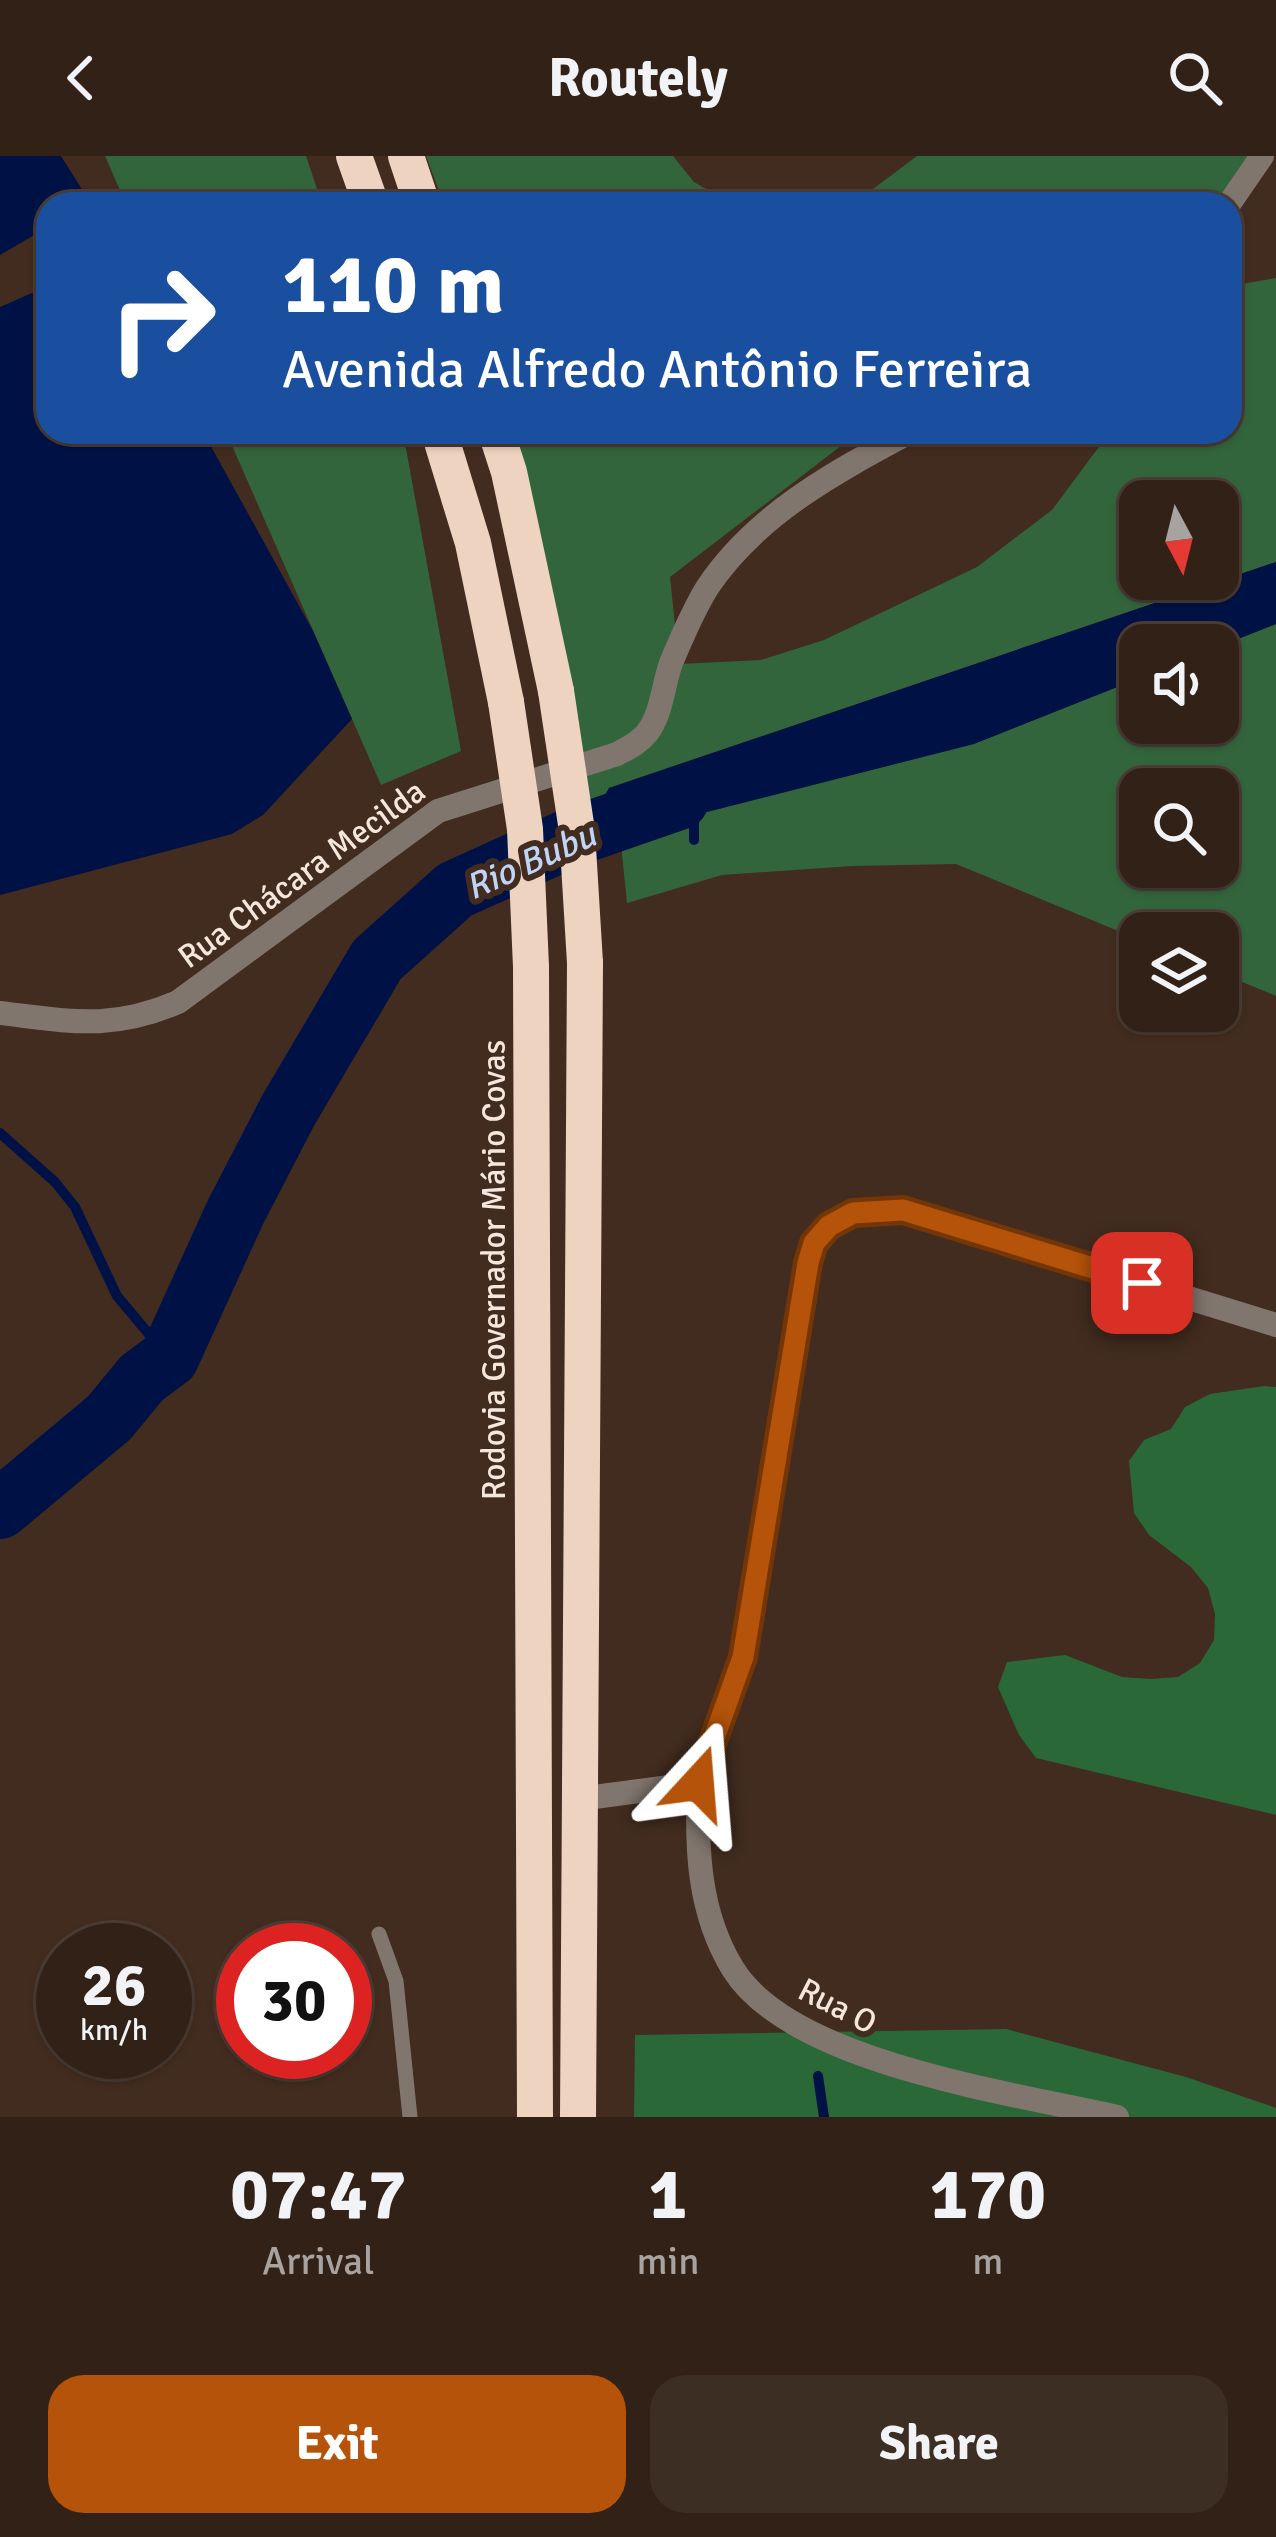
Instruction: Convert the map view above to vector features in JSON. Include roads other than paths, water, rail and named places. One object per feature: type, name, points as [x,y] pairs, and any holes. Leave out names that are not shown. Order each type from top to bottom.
[{"type":"highway","points":[[354,156],[367,192]]},
{"type":"highway","points":[[406,156],[418,192]]},
{"type":"highway","name":"Rodovia Governador Mário Covas","points":[[444,444],[473,544],[506,703],[525,829],[531,967],[535,2117]]},
{"type":"highway","points":[[500,444],[556,691],[577,831],[585,962],[578,2117]]},
{"type":"street","points":[[1237,192],[1262,156]]},
{"type":"street","name":"Rua Chácara Mecilda","points":[[0,1012],[82,1023],[143,1017],[178,1002],[438,811],[617,754],[636,743],[649,731],[670,664],[707,589],[740,546],[838,470],[887,444]]},
{"type":"street","name":"Rua O","points":[[1117,2117],[866,2059],[816,2037],[770,2007],[734,1972],[712,1925],[696,1852],[698,1783],[743,1657],[808,1263],[814,1243],[829,1226],[853,1213],[903,1210],[1276,1325]]},
{"type":"street","points":[[579,1798],[698,1783]]},
{"type":"lane","points":[[380,1934],[396,1981],[410,2117]]},
{"type":"waterway","name":"Rio Bubu","points":[[0,1509],[109,1418],[142,1378],[169,1358],[289,1109],[377,960],[455,890],[575,836],[679,800]]},
{"type":"waterway","points":[[694,801],[694,840]]},
{"type":"waterway","points":[[0,1133],[55,1182],[75,1207],[117,1296],[169,1358]]},
{"type":"waterway","points":[[818,2076],[824,2117]]}]
